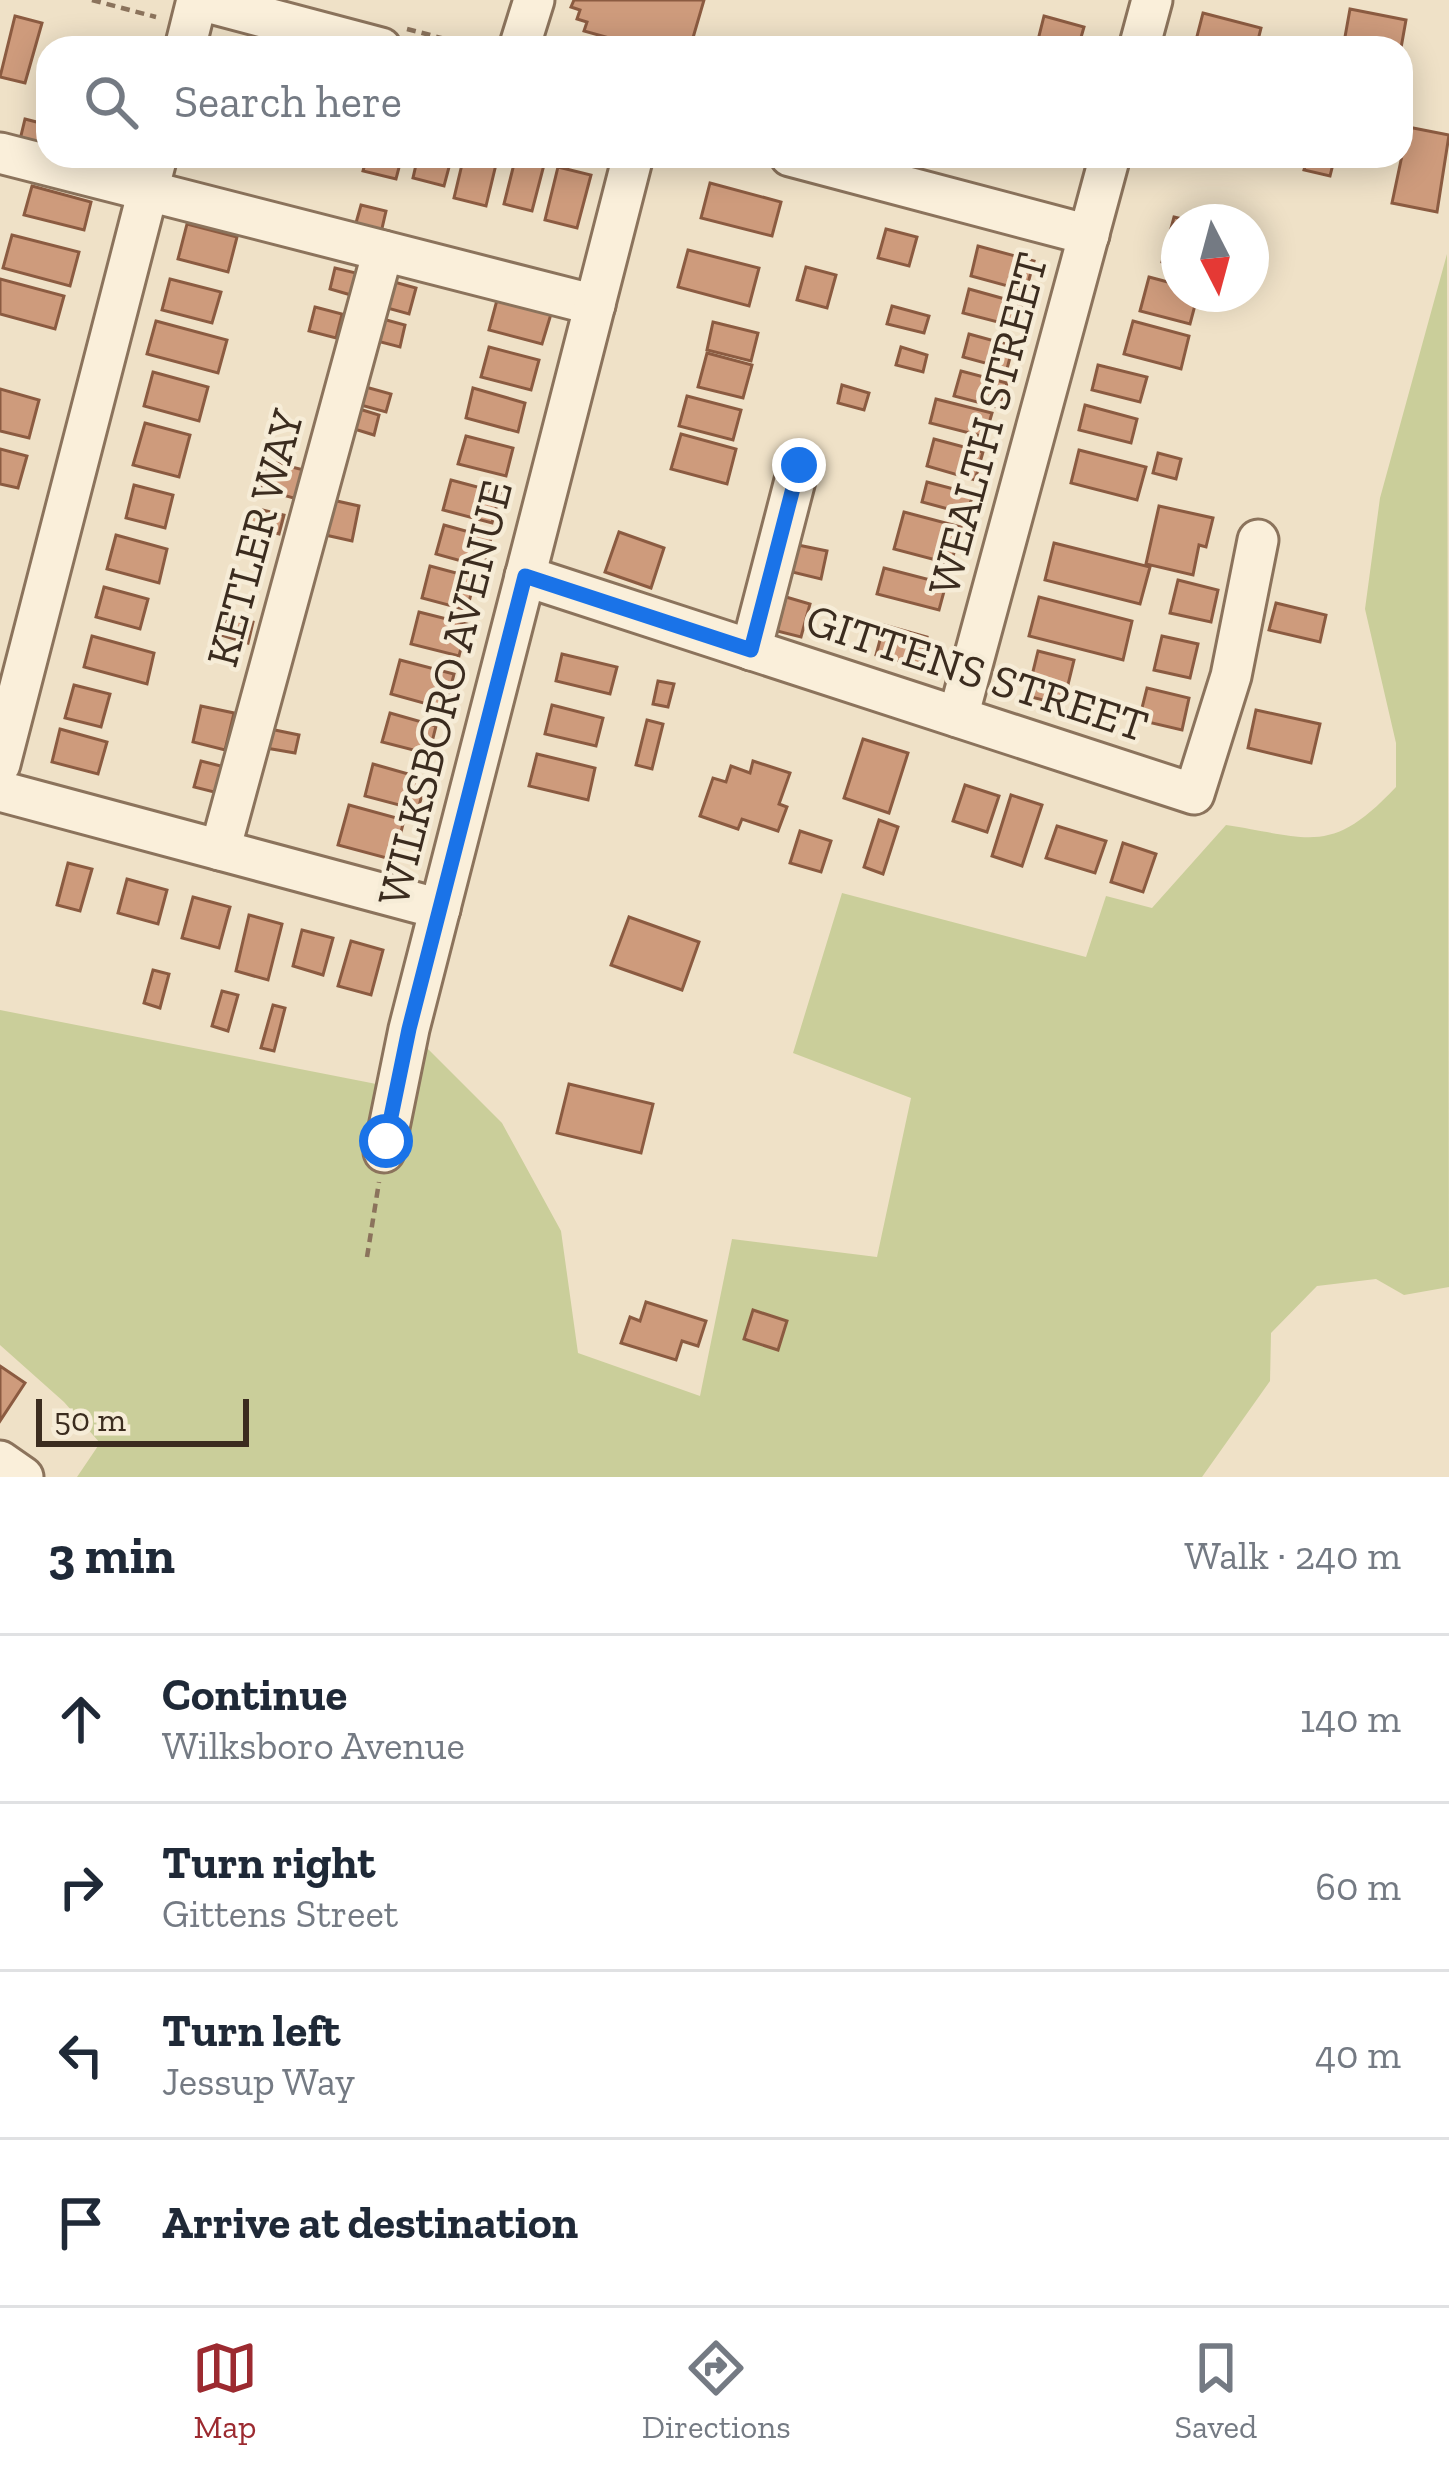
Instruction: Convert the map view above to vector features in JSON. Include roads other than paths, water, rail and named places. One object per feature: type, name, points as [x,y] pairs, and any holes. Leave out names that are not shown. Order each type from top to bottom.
[{"type":"street","points":[[523,36],[534,0]]},
{"type":"street","points":[[1142,36],[1152,0]]},
{"type":"street","points":[[187,17],[306,36]]},
{"type":"street","points":[[0,153],[36,158]]},
{"type":"street","points":[[114,168],[152,173],[383,250],[595,305]]},
{"type":"street","name":"WILKSBORO AVENUE","points":[[384,1152],[409,1029],[630,168]]},
{"type":"street","points":[[835,168],[1089,235]]},
{"type":"street","name":"WEALTH STREET","points":[[958,717],[1107,168]]},
{"type":"street","points":[[0,764],[152,173]]},
{"type":"street","name":"KETLER WAY","points":[[220,850],[383,250]]},
{"type":"street","points":[[751,650],[799,465]]},
{"type":"street","name":"GITTENS STREET","points":[[525,576],[1194,794],[1232,676],[1258,540]]},
{"type":"street","points":[[0,790],[440,909]]},
{"type":"street","points":[[0,1461],[23,1477]]}]
